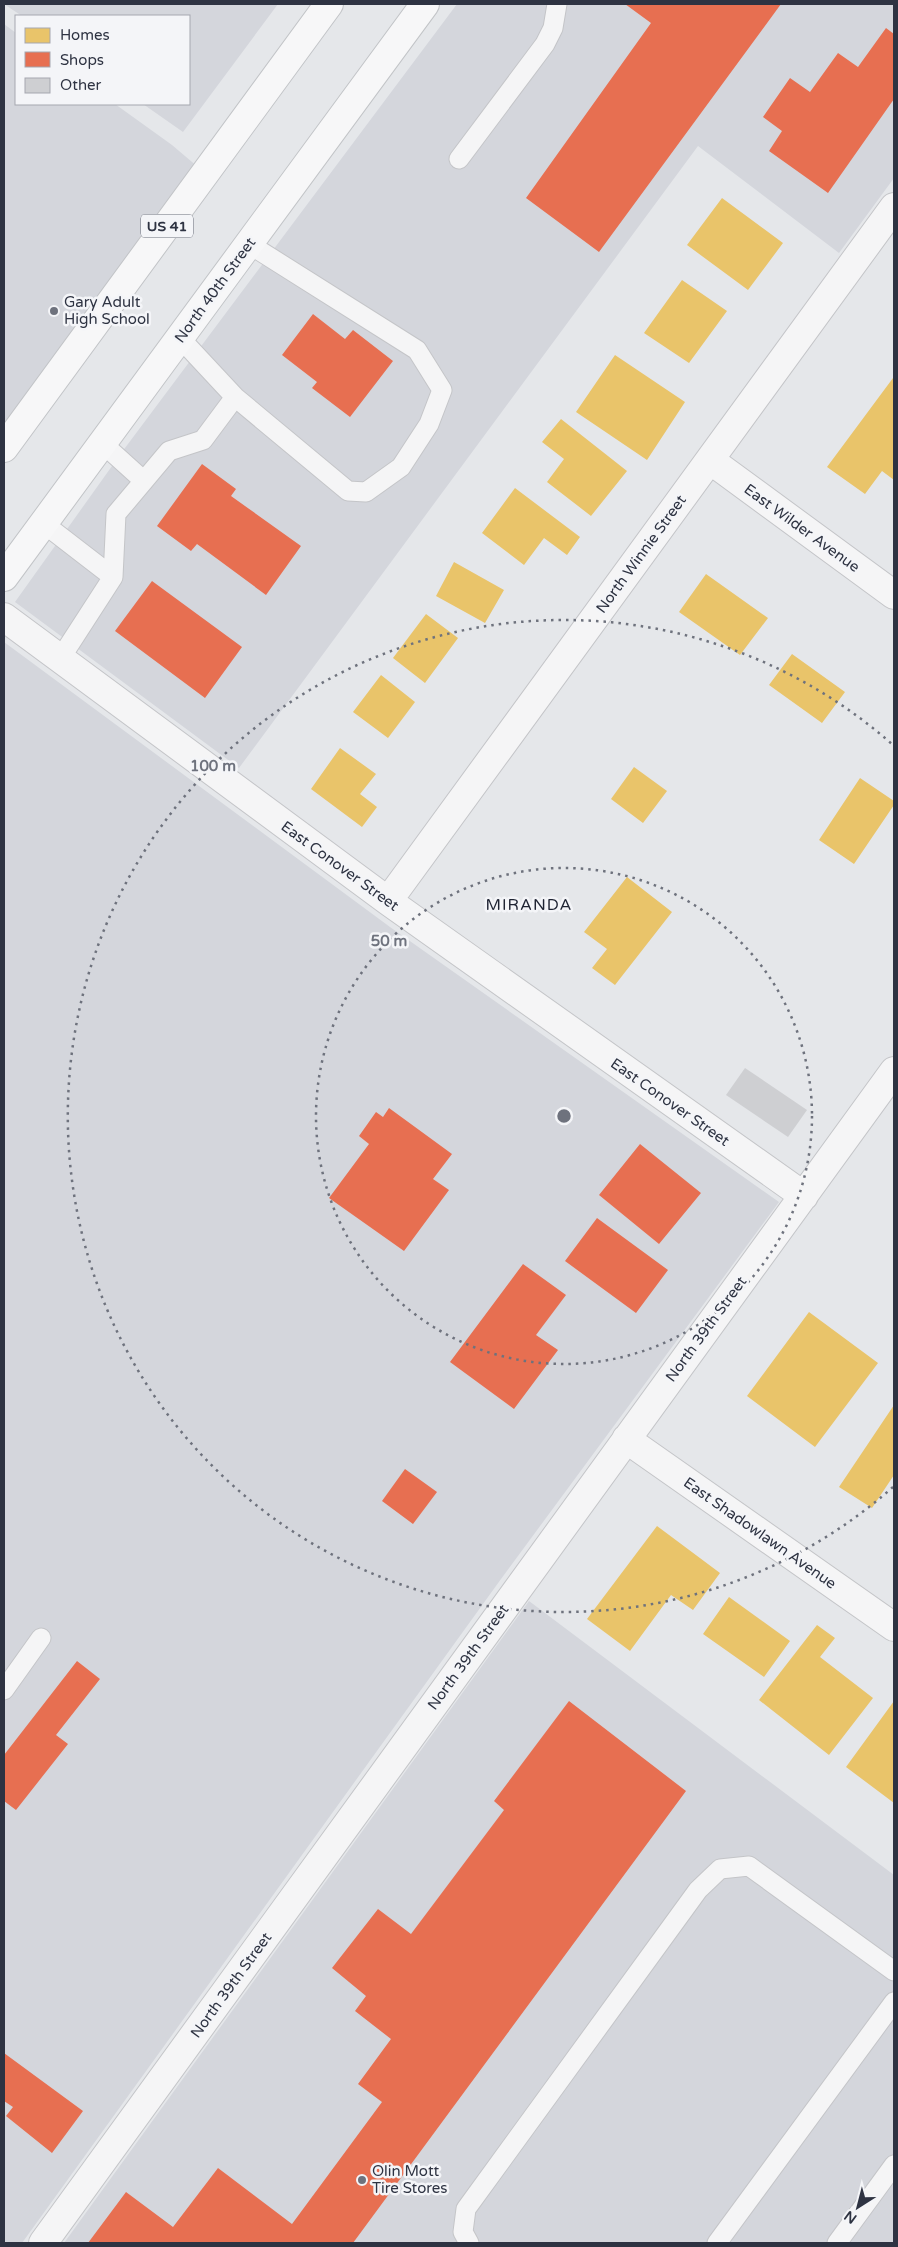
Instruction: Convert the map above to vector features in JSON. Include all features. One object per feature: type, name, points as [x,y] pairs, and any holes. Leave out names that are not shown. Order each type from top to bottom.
[{"type":"main road","name":"US 41","points":[[4,448],[329,4]]},
{"type":"main road","points":[[407,29],[416,4]]},
{"type":"main road","name":"North 40th Street","points":[[4,577],[425,4]]},
{"type":"street","name":"North Winnie Street","points":[[388,902],[894,207]]},
{"type":"street","name":"East Wilder Avenue","points":[[710,460],[894,596]]},
{"type":"street","name":"East Conover Street","points":[[4,617],[388,902],[804,1196]]},
{"type":"street","name":"North 39th Street","points":[[43,2243],[894,1070]]},
{"type":"street","name":"East Shadowlawn Avenue","points":[[626,1439],[894,1627]]},
{"type":"lane","points":[[458,160],[545,44],[553,28],[557,4]]},
{"type":"lane","points":[[180,338],[235,397],[348,491],[366,492],[401,467],[429,424],[442,390],[417,350],[249,244]]},
{"type":"lane","points":[[60,659],[113,578],[116,514],[169,451],[203,440],[235,397]]},
{"type":"lane","points":[[102,443],[144,481]]},
{"type":"lane","points":[[43,523],[113,578]]},
{"type":"lane","points":[[4,1690],[42,1638]]},
{"type":"lane","points":[[469,2243],[463,2232],[466,2209],[698,1890],[720,1869],[749,1866],[894,1971]]},
{"type":"lane","points":[[717,2243],[894,2002]]},
{"type":"lane","points":[[837,2243],[894,2165]]},
{"type":"shaded area","points":[[4,4],[278,4],[183,132],[144,105],[190,105],[190,15],[20,15]]},
{"type":"shaded area","points":[[457,4],[894,4],[894,178],[839,253],[698,146],[239,768],[15,602],[122,452]]},
{"type":"shaded area","name":"Gary Adult High School","points":[[4,24],[15,32],[15,105],[116,105],[172,145],[205,173],[4,448]]},
{"type":"shaded area","points":[[4,642],[390,927],[779,1202],[501,1579],[22,2243],[4,2243]]},
{"type":"shaded area","points":[[529,1601],[894,1875],[894,2243],[64,2243]]},
{"type":"building: Homes","points":[[722,198],[783,243],[748,290],[687,245]]},
{"type":"building: Homes","points":[[682,280],[727,311],[689,363],[644,333]]},
{"type":"building: Homes","points":[[615,355],[685,402],[647,460],[576,412]]},
{"type":"building: Homes","points":[[893,378],[894,480],[882,471],[865,494],[827,467]]},
{"type":"building: Homes","points":[[561,419],[627,471],[591,516],[547,482],[564,459],[542,442]]},
{"type":"building: Homes","points":[[515,488],[580,537],[567,555],[544,538],[524,565],[482,533]]},
{"type":"building: Homes","points":[[454,562],[504,590],[485,623],[436,596]]},
{"type":"building: Homes","points":[[706,574],[768,618],[740,655],[679,612]]},
{"type":"building: Homes","points":[[426,614],[458,638],[425,683],[393,658]]},
{"type":"building: Homes","points":[[792,654],[845,692],[822,723],[769,685]]},
{"type":"building: Homes","points":[[381,675],[415,702],[388,738],[353,712]]},
{"type":"building: Homes","points":[[340,748],[376,774],[360,794],[377,807],[362,827],[311,789]]},
{"type":"building: Homes","points":[[634,767],[667,791],[643,823],[611,799]]},
{"type":"building: Homes","points":[[860,778],[894,801],[894,805],[854,864],[819,840]]},
{"type":"building: Homes","points":[[627,877],[672,912],[615,985],[592,968],[607,949],[584,932]]},
{"type":"building: Homes","points":[[809,1312],[878,1363],[815,1447],[747,1396]]},
{"type":"building: Homes","points":[[894,1405],[894,1475],[872,1508],[839,1487]]},
{"type":"building: Homes","points":[[657,1526],[720,1573],[693,1610],[671,1595],[630,1651],[587,1619]]},
{"type":"building: Homes","points":[[729,1597],[790,1641],[764,1677],[703,1634]]},
{"type":"building: Homes","points":[[817,1625],[835,1638],[820,1657],[873,1698],[829,1755],[759,1700]]},
{"type":"building: Homes","points":[[894,1701],[894,1803],[846,1767]]},
{"type":"building: Shops","points":[[625,4],[781,4],[599,252],[526,198],[651,23]]},
{"type":"building: Shops","points":[[886,28],[894,34],[894,99],[828,193],[769,151],[782,131],[763,117],[790,78],[810,92],[838,53],[858,67]]},
{"type":"building: Shops","points":[[313,314],[345,339],[353,330],[393,361],[350,417],[312,388],[317,382],[282,355]]},
{"type":"building: Shops","points":[[202,464],[236,489],[231,496],[301,546],[266,595],[197,544],[191,551],[157,526]]},
{"type":"building: Shops","points":[[152,581],[242,647],[205,698],[115,631]]},
{"type":"building: Shops","points":[[389,1108],[452,1154],[433,1179],[449,1190],[404,1251],[329,1198],[369,1144],[359,1136],[376,1112],[383,1117]]},
{"type":"building: Shops","points":[[640,1144],[701,1193],[659,1244],[599,1195]]},
{"type":"building: Shops","points":[[597,1218],[668,1270],[636,1313],[565,1261]]},
{"type":"building: Shops","points":[[523,1264],[566,1295],[536,1335],[558,1350],[514,1409],[450,1362]]},
{"type":"building: Shops","points":[[405,1469],[437,1492],[413,1524],[382,1501]]},
{"type":"building: Shops","points":[[77,1661],[100,1679],[56,1735],[68,1744],[16,1810],[4,1801],[4,1755]]},
{"type":"building: Shops","points":[[569,1701],[686,1791],[353,2243],[88,2243],[126,2192],[173,2227],[218,2168],[292,2224],[382,2102],[358,2084],[391,2039],[355,2011],[366,1996],[332,1968],[378,1909],[411,1934],[504,1810],[494,1801]]},
{"type":"building: Shops","points":[[4,2053],[83,2111],[52,2153],[6,2116],[13,2107],[4,2101]]},
{"type":"building: Other","points":[[745,1068],[807,1110],[788,1137],[726,1095]]},
{"type":"place","name":"Gary Adult High School","points":[[54,311]]},
{"type":"place","name":"Olin Mott Tire Stores","points":[[362,2180]]},
{"type":"district","name":"MIRANDA","points":[[529,904]]}]
